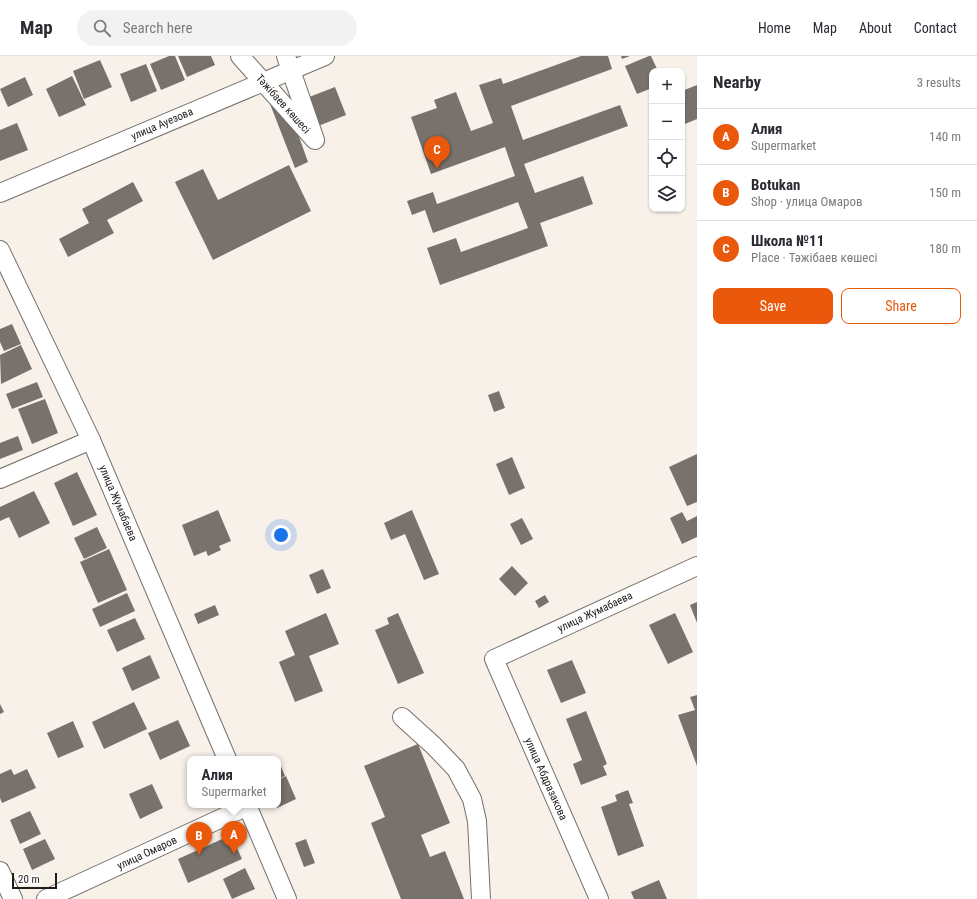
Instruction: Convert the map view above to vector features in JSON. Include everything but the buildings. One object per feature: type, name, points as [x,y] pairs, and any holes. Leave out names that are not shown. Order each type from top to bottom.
[{"type":"street","name":"Тәжібаев көшесі","points":[[240,56],[315,140],[286,56]]},
{"type":"street","name":"улица Ауезова","points":[[0,193],[321,57]]},
{"type":"street","name":"улица Жумабаева","points":[[0,250],[90,440],[226,756]]},
{"type":"street","points":[[0,478],[90,440]]},
{"type":"street","name":"улица Жумабаева","points":[[494,659],[697,566]]},
{"type":"street","name":"улица Абдразакова","points":[[494,659],[599,899]]},
{"type":"street","points":[[402,717],[434,746],[456,769],[472,799],[477,821],[481,899]]},
{"type":"street","name":"улица Омаров","points":[[46,899],[243,808]]},
{"type":"street","points":[[248,808],[287,899]]},
{"type":"street","points":[[0,870],[13,899]]},
{"type":"place","name":"Школа №11","points":[[437,169]]},
{"type":"place","name":"Алия","points":[[234,854]]},
{"type":"place","name":"Botukan","points":[[199,855]]}]
